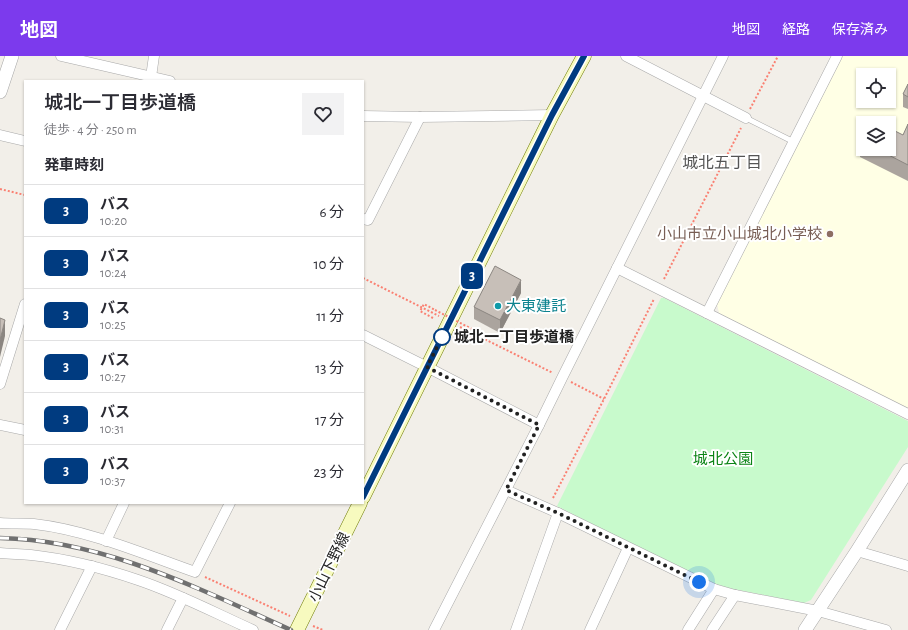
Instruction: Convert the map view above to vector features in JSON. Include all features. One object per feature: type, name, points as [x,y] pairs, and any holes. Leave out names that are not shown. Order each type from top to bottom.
[{"type":"main road","points":[[364,495],[552,115],[584,56]]},
{"type":"main road","name":"小山下野線","points":[[300,626],[360,504]]},
{"type":"street","points":[[0,92],[12,56]]},
{"type":"street","points":[[61,56],[165,80]]},
{"type":"street","points":[[151,77],[154,56]]},
{"type":"street","points":[[626,56],[746,118]]},
{"type":"street","points":[[434,630],[539,425],[723,56]]},
{"type":"street","points":[[707,313],[837,56]]},
{"type":"street","points":[[364,116],[420,117],[552,115]]},
{"type":"street","points":[[364,219],[368,220],[420,117]]},
{"type":"street","points":[[0,135],[24,141]]},
{"type":"street","points":[[617,268],[908,414]]},
{"type":"street","points":[[0,384],[21,332],[24,311]]},
{"type":"street","points":[[364,336],[539,425]]},
{"type":"street","points":[[0,425],[24,430]]},
{"type":"street","points":[[806,630],[908,470]]},
{"type":"street","points":[[506,490],[548,508],[714,589],[735,595],[818,611],[886,630]]},
{"type":"street","points":[[106,541],[124,504]]},
{"type":"street","points":[[0,523],[34,524],[70,531],[106,541],[195,572],[229,504]]},
{"type":"street","points":[[516,630],[558,513]]},
{"type":"street","points":[[590,630],[628,548]]},
{"type":"street","points":[[857,552],[908,566]]},
{"type":"street","points":[[0,553],[60,559],[92,566],[138,580],[183,598],[253,630]]},
{"type":"street","points":[[60,630],[92,566]]},
{"type":"street","points":[[688,630],[714,589]]},
{"type":"street","points":[[712,630],[735,595]]},
{"type":"street","points":[[167,630],[183,598]]},
{"type":"lane","points":[[746,118],[794,142]]},
{"type":"path","points":[[548,508],[778,56]]},
{"type":"path","points":[[0,189],[24,195]]},
{"type":"path","points":[[364,279],[604,399]]},
{"type":"path","points":[[433,318],[420,311],[424,304],[480,332],[476,340],[466,335]]},
{"type":"path","points":[[195,572],[300,626],[322,630]]},
{"type":"shaded area","name":"小山市立小山城北小学校","points":[[843,56],[908,56],[908,409],[719,313],[717,304]]},
{"type":"green space","name":"城北公園","points":[[661,298],[664,298],[908,421],[908,447],[811,600],[804,603],[728,588],[693,576],[557,506]]},
{"type":"building","points":[[908,84],[908,97],[903,94]]},
{"type":"building","points":[[908,124],[908,165],[891,156],[896,156],[896,132],[903,135]]},
{"type":"building","points":[[495,266],[521,280],[500,320],[474,307]]},
{"type":"building","points":[[0,318],[5,320],[0,340]]},
{"type":"railway","points":[[0,538],[39,541],[76,547],[114,557],[186,583],[291,630]]},
{"type":"bus line","name":"3","points":[[364,495],[552,115],[584,56]]},
{"type":"place","name":"小山市立小山城北小学校","points":[[830,234]]},
{"type":"place","name":"大東建託","points":[[498,306]]},
{"type":"place","name":"城北一丁目歩道橋","points":[[442,337]]},
{"type":"district","name":"城北五丁目","points":[[722,162]]},
{"type":"route","points":[[442,337],[444,333],[427,367],[539,425],[506,490],[558,513],[699,582]]}]
